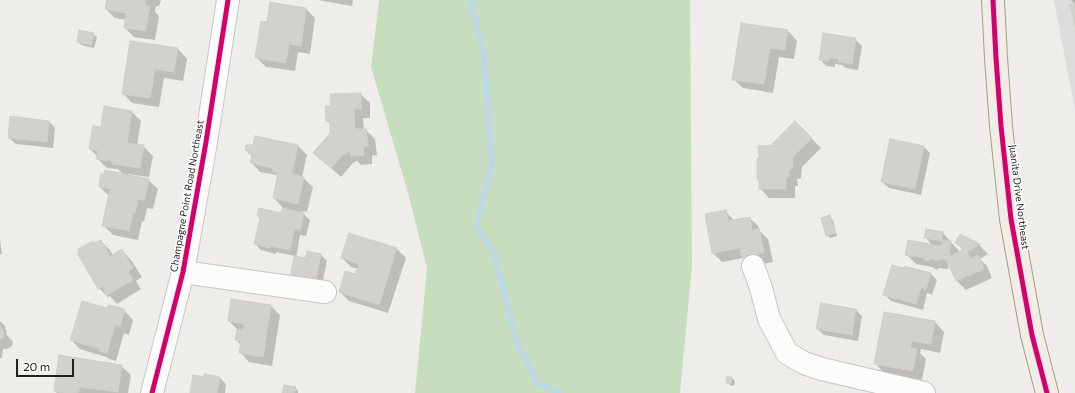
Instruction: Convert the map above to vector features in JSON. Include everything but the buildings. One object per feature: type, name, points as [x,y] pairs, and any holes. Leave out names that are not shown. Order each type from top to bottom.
[{"type":"main road","name":"Juanita Drive Northeast","points":[[993,0],[1001,126],[1011,219],[1032,334],[1047,393]]},
{"type":"street","name":"Champagne Point Road Northeast","points":[[152,393],[183,272],[206,142],[228,0]]},
{"type":"street","points":[[753,266],[761,288],[769,319],[787,352],[804,363],[822,369],[924,393]]},
{"type":"street","points":[[183,272],[325,292]]},
{"type":"shaded area","points":[[1054,0],[1075,0],[1075,110]]},
{"type":"green space","points":[[379,0],[690,0],[692,266],[680,393],[415,393],[427,268],[408,193],[371,67]]},
{"type":"waterway","points":[[470,0],[484,56],[492,165],[476,226],[494,254],[517,342],[538,384],[560,393]]},
{"type":"cycle path","points":[[152,393],[183,272],[206,142],[228,0]]},
{"type":"cycle path","points":[[993,0],[1001,126],[1011,219],[1032,335],[1047,393]]}]
